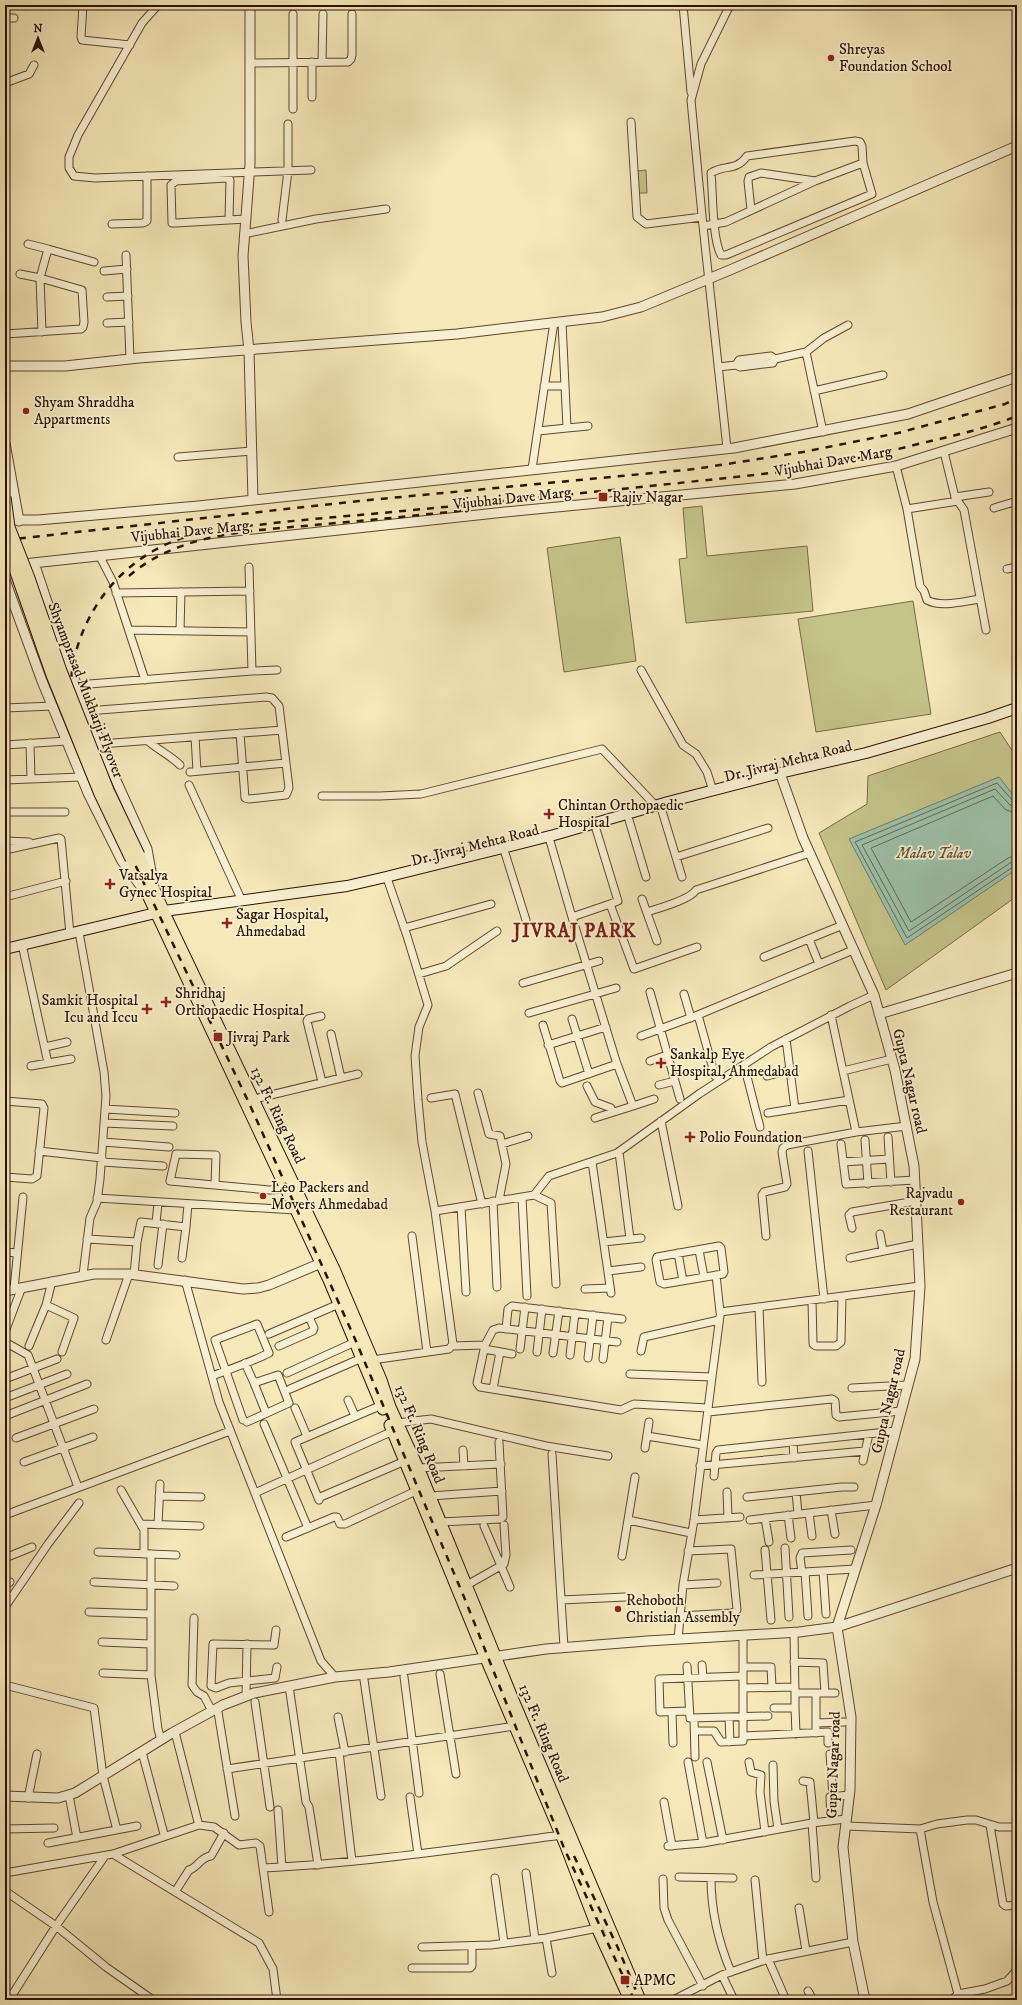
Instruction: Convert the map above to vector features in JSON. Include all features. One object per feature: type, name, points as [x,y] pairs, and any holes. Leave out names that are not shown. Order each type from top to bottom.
[{"type":"main road","name":"Shyamprasad Mukharji Flyover","points":[[5,497],[9,527],[29,578],[60,672],[135,857],[150,890]]},
{"type":"main road","name":"Shyamprasad Mukharji Flyover","points":[[5,541],[52,675],[100,794],[135,857]]},
{"type":"main road","points":[[5,949],[161,915],[360,883],[554,835],[659,808],[713,791],[866,753],[988,718],[1017,708]]},
{"type":"main road","name":"Dr. Jivraj Mehta Road","points":[[161,915],[228,909],[351,890],[550,842],[629,820],[659,808],[781,775],[868,757],[1017,713]]},
{"type":"main road","name":"132 Ft. Ring Road","points":[[150,890],[285,1189],[295,1210],[325,1261],[339,1304],[355,1342],[367,1359],[382,1405],[418,1468],[467,1585],[515,1726],[562,1835],[598,1928],[630,2000]]},
{"type":"main road","name":"132 Ft. Ring Road","points":[[161,915],[254,1099],[367,1359],[395,1427],[405,1461],[640,2000]]},
{"type":"main road","points":[[5,954],[77,934]]},
{"type":"street","points":[[83,5],[82,40],[130,45]]},
{"type":"street","points":[[158,5],[142,23],[78,135],[69,157],[69,168],[74,176],[147,176],[249,171],[312,170]]},
{"type":"street","points":[[250,5],[249,171],[242,256],[249,350],[253,500]]},
{"type":"street","points":[[682,5],[702,217],[727,448]]},
{"type":"street","points":[[691,100],[699,69],[730,5]]},
{"type":"street","points":[[293,14],[293,109]]},
{"type":"street","points":[[322,62],[323,14]]},
{"type":"street","points":[[250,63],[348,62],[351,59],[352,14]]},
{"type":"street","points":[[5,18],[14,18]]},
{"type":"street","points":[[312,62],[312,97]]},
{"type":"street","points":[[5,83],[29,74],[34,65]]},
{"type":"street","points":[[689,67],[699,69]]},
{"type":"street","points":[[631,122],[637,217],[646,224],[702,217]]},
{"type":"street","points":[[282,220],[288,171],[288,124]]},
{"type":"street","points":[[872,194],[726,255],[721,254],[718,250],[711,173],[714,170],[740,164],[747,156],[855,141],[860,142],[862,146],[863,163],[877,206]]},
{"type":"street","points":[[6,368],[66,366],[130,359],[457,334],[602,317],[641,307],[1017,146]]},
{"type":"street","points":[[703,226],[726,222],[815,181],[863,163]]},
{"type":"street","points":[[751,210],[748,181],[749,177],[754,174],[762,173],[815,181]]},
{"type":"street","points":[[112,224],[144,223],[147,221],[147,176]]},
{"type":"street","points":[[230,220],[230,180],[226,178],[176,181],[171,185],[172,223],[230,220],[246,219]]},
{"type":"street","points":[[244,234],[316,219],[386,209]]},
{"type":"street","points":[[28,244],[94,262]]},
{"type":"street","points":[[42,332],[40,278],[48,249]]},
{"type":"street","points":[[126,254],[130,359]]},
{"type":"street","points":[[104,271],[126,270]]},
{"type":"street","points":[[5,334],[81,329],[84,327],[82,290],[20,274]]},
{"type":"street","points":[[106,297],[128,296]]},
{"type":"street","points":[[107,323],[129,322]]},
{"type":"street","points":[[558,322],[565,386],[567,428]]},
{"type":"street","points":[[532,468],[544,386],[558,322]]},
{"type":"street","points":[[718,367],[736,365],[740,367],[773,362],[775,359],[806,352],[824,338],[848,326]]},
{"type":"street","points":[[806,352],[823,432]]},
{"type":"street","points":[[814,390],[883,375]]},
{"type":"street","points":[[5,520],[19,521],[253,500],[532,468],[727,448],[823,432],[908,414],[1017,377]]},
{"type":"street","points":[[544,386],[565,386]]},
{"type":"street","points":[[538,431],[588,426]]},
{"type":"street","name":"Vijubhai Dave Marg","points":[[5,566],[99,555],[795,484],[896,466],[1017,428]]},
{"type":"street","points":[[5,443],[19,521]]},
{"type":"street","points":[[178,457],[252,451]]},
{"type":"street","points":[[944,452],[957,499],[964,510],[986,630]]},
{"type":"street","points":[[896,466],[907,509],[915,564],[920,586],[924,591],[927,600],[932,603],[944,603],[980,599]]},
{"type":"street","points":[[907,509],[989,492]]},
{"type":"street","points":[[994,508],[1017,501]]},
{"type":"street","points":[[99,555],[116,593],[145,680]]},
{"type":"street","points":[[34,563],[87,711],[147,849],[150,890]]},
{"type":"street","points":[[249,567],[252,671]]},
{"type":"street","points":[[1007,569],[1017,567]]},
{"type":"street","points":[[5,580],[81,776],[122,861],[150,890]]},
{"type":"street","points":[[180,631],[181,592]]},
{"type":"street","points":[[116,593],[250,592]]},
{"type":"street","points":[[129,630],[251,632]]},
{"type":"street","points":[[77,685],[277,670]]},
{"type":"street","points":[[641,670],[683,745],[696,754],[707,772],[713,791]]},
{"type":"street","points":[[87,711],[266,697],[272,698],[279,706],[289,788],[286,795],[245,798],[240,734]]},
{"type":"street","points":[[5,708],[53,706]]},
{"type":"street","points":[[101,744],[282,730]]},
{"type":"street","points":[[195,737],[194,771],[286,763]]},
{"type":"street","points":[[5,745],[67,741]]},
{"type":"street","points":[[148,741],[157,749],[170,755],[180,765]]},
{"type":"street","points":[[30,743],[31,779]]},
{"type":"street","points":[[322,796],[421,794],[602,749],[659,808],[682,877]]},
{"type":"street","name":"Gupta Nagar road","points":[[781,775],[810,853],[874,995],[892,1059],[907,1126],[915,1180],[920,1286],[915,1359],[876,1505],[837,1627],[851,1716],[849,1795],[843,1847],[853,1942],[865,2000]]},
{"type":"street","points":[[5,780],[81,776]]},
{"type":"street","points":[[189,785],[242,901]]},
{"type":"street","points":[[5,812],[65,812]]},
{"type":"street","points":[[629,820],[646,877]]},
{"type":"street","points":[[676,857],[768,828]]},
{"type":"street","points":[[572,917],[618,901],[596,829]]},
{"type":"street","points":[[5,850],[59,838],[61,839],[66,881],[104,1072],[105,1109],[102,1160],[97,1198],[94,1211],[90,1218],[83,1275]]},
{"type":"street","points":[[5,841],[41,842]]},
{"type":"street","points":[[550,842],[595,994],[633,1106]]},
{"type":"street","points":[[505,853],[526,920]]},
{"type":"street","points":[[647,912],[682,899],[694,893],[696,890],[810,853]]},
{"type":"street","points":[[5,897],[66,881]]},
{"type":"street","points":[[388,881],[428,1005],[419,1027],[415,1056],[422,1142],[435,1211],[452,1346]]},
{"type":"street","points":[[642,899],[656,941]]},
{"type":"street","points":[[404,928],[491,904]]},
{"type":"street","points":[[610,904],[634,969],[697,947]]},
{"type":"street","points":[[764,957],[842,925]]},
{"type":"street","points":[[419,974],[446,966],[497,931]]},
{"type":"street","points":[[809,939],[819,964]]},
{"type":"street","points":[[22,949],[48,1063]]},
{"type":"street","points":[[641,1036],[694,1016],[853,950]]},
{"type":"street","points":[[523,983],[599,961]]},
{"type":"street","points":[[879,1014],[1017,973]]},
{"type":"street","points":[[529,1013],[616,988]]},
{"type":"street","points":[[650,992],[659,1029],[680,1099]]},
{"type":"street","points":[[684,994],[694,1016],[715,1076]]},
{"type":"street","points":[[534,1195],[549,1176],[619,1152],[661,1121],[744,1065],[786,1039],[831,1015],[874,995]]},
{"type":"street","points":[[831,1015],[856,1132]]},
{"type":"street","points":[[321,1016],[308,1019],[307,1022],[322,1082]]},
{"type":"street","points":[[572,1019],[589,1074]]},
{"type":"street","points":[[543,1025],[560,1081],[565,1083],[618,1064]]},
{"type":"street","points":[[548,1045],[606,1027]]},
{"type":"street","points":[[331,1034],[341,1078]]},
{"type":"street","points":[[786,1039],[795,1109]]},
{"type":"street","points":[[44,1047],[67,1042]]},
{"type":"street","points":[[650,1061],[667,1055]]},
{"type":"street","points":[[31,1066],[71,1058]]},
{"type":"street","points":[[843,1071],[892,1059]]},
{"type":"street","points":[[744,1065],[760,1127]]},
{"type":"street","points":[[767,1076],[790,1070]]},
{"type":"street","points":[[254,1099],[358,1074]]},
{"type":"street","points":[[658,1085],[675,1081]]},
{"type":"street","points":[[587,1086],[595,1102],[611,1108],[612,1112]]},
{"type":"street","points":[[478,1093],[489,1134],[499,1135],[506,1164],[496,1201],[498,1287]]},
{"type":"street","points":[[431,1098],[455,1094],[482,1204]]},
{"type":"street","points":[[595,1118],[654,1099]]},
{"type":"street","points":[[768,1113],[849,1100]]},
{"type":"street","points":[[5,1101],[44,1106],[35,1178],[5,1177]]},
{"type":"street","points":[[105,1109],[175,1113]]},
{"type":"street","points":[[661,1121],[678,1206]]},
{"type":"street","points":[[104,1123],[173,1126]]},
{"type":"street","points":[[766,1236],[762,1194],[764,1192],[786,1187],[787,1184],[782,1152],[783,1148],[787,1145],[856,1132],[907,1126]]},
{"type":"street","points":[[502,1144],[528,1136]]},
{"type":"street","points":[[888,1137],[891,1182]]},
{"type":"street","points":[[865,1140],[868,1184]]},
{"type":"street","points":[[103,1142],[169,1147]]},
{"type":"street","points":[[842,1144],[846,1184],[868,1184],[915,1180]]},
{"type":"street","points":[[39,1151],[102,1160],[162,1166]]},
{"type":"street","points":[[808,1151],[824,1299]]},
{"type":"street","points":[[619,1152],[630,1239]]},
{"type":"street","points":[[215,1185],[216,1155],[176,1154],[170,1181],[269,1190],[285,1189]]},
{"type":"street","points":[[843,1162],[889,1159]]},
{"type":"street","points":[[585,1289],[610,1290],[592,1162]]},
{"type":"street","points":[[435,1211],[534,1195],[551,1203],[556,1284]]},
{"type":"street","points":[[5,1332],[13,1289],[22,1197]]},
{"type":"street","points":[[522,1197],[527,1296]]},
{"type":"street","points":[[97,1198],[158,1203],[295,1210]]},
{"type":"street","points":[[852,1228],[849,1215],[852,1212],[916,1201]]},
{"type":"street","points":[[158,1203],[160,1224],[158,1265]]},
{"type":"street","points":[[182,1258],[188,1204]]},
{"type":"street","points":[[461,1207],[466,1292]]},
{"type":"street","points":[[106,1340],[131,1274],[140,1223],[186,1227]]},
{"type":"street","points":[[880,1234],[883,1251]]},
{"type":"street","points":[[412,1236],[427,1352]]},
{"type":"street","points":[[604,1242],[641,1238]]},
{"type":"street","points":[[87,1239],[137,1242]]},
{"type":"street","points":[[850,1258],[918,1244]]},
{"type":"street","points":[[718,1246],[721,1248],[724,1273],[664,1284],[660,1282],[656,1258],[678,1253],[718,1246]]},
{"type":"street","points":[[699,1250],[704,1277]]},
{"type":"street","points":[[5,1252],[17,1253]]},
{"type":"street","points":[[678,1253],[683,1281]]},
{"type":"street","points":[[13,1289],[83,1275],[131,1274],[242,1289],[258,1288],[325,1261]]},
{"type":"street","points":[[608,1271],[641,1267]]},
{"type":"street","points":[[678,1639],[683,1585],[694,1520],[720,1312],[716,1275]]},
{"type":"street","points":[[184,1280],[230,1431],[321,1661],[335,1677]]},
{"type":"street","points":[[29,1346],[46,1305],[52,1281]]},
{"type":"street","points":[[720,1312],[920,1286]]},
{"type":"street","points":[[812,1300],[813,1344],[816,1346],[836,1346],[841,1342],[842,1296]]},
{"type":"street","points":[[269,1334],[339,1304]]},
{"type":"street","points":[[46,1305],[74,1318],[62,1352]]},
{"type":"street","points":[[506,1329],[509,1307],[525,1307],[622,1318]]},
{"type":"street","points":[[520,1348],[525,1307]]},
{"type":"street","points":[[759,1307],[762,1382]]},
{"type":"street","points":[[537,1352],[542,1309]]},
{"type":"street","points":[[553,1353],[558,1311]]},
{"type":"street","points":[[570,1355],[576,1313]]},
{"type":"street","points":[[588,1358],[593,1315]]},
{"type":"street","points":[[279,1346],[313,1331],[314,1328],[308,1317]]},
{"type":"street","points":[[603,1359],[608,1317]]},
{"type":"street","points":[[641,1352],[644,1337],[719,1320]]},
{"type":"street","points":[[212,1376],[224,1371],[245,1363],[268,1352],[256,1323],[216,1339],[215,1342],[224,1371],[245,1421],[266,1414],[288,1404],[278,1375],[254,1383]]},
{"type":"street","points":[[616,1342],[506,1329],[493,1330],[485,1347],[477,1383],[480,1386],[493,1389],[621,1410],[634,1404],[708,1410],[832,1399],[835,1401],[836,1415],[839,1416],[902,1411]]},
{"type":"street","points":[[5,1342],[28,1355],[78,1487]]},
{"type":"street","points":[[287,1373],[355,1342]]},
{"type":"street","points":[[290,1389],[367,1359],[449,1349],[452,1346],[485,1347],[512,1354]]},
{"type":"street","points":[[493,1389],[500,1352]]},
{"type":"street","points":[[5,1379],[57,1359]]},
{"type":"street","points":[[245,1363],[266,1414]]},
{"type":"street","points":[[5,1398],[67,1374]]},
{"type":"street","points":[[630,1374],[712,1377]]},
{"type":"street","points":[[5,1416],[87,1384]]},
{"type":"street","points":[[852,1388],[908,1385]]},
{"type":"street","points":[[348,1400],[355,1416]]},
{"type":"street","points":[[382,1405],[295,1442],[306,1470],[318,1499],[405,1461]]},
{"type":"street","points":[[295,1408],[307,1436]]},
{"type":"street","points":[[16,1438],[54,1422],[94,1409]]},
{"type":"street","points":[[255,1493],[395,1427],[431,1419],[546,1446],[608,1456]]},
{"type":"street","points":[[645,1448],[649,1422]]},
{"type":"street","points":[[264,1424],[308,1528]]},
{"type":"street","points":[[5,1515],[230,1431]]},
{"type":"street","points":[[714,1476],[716,1454],[718,1450],[896,1431]]},
{"type":"street","points":[[863,1461],[869,1434]]},
{"type":"street","points":[[647,1436],[703,1445]]},
{"type":"street","points":[[24,1462],[93,1437]]},
{"type":"street","points":[[441,1522],[502,1518],[499,1442]]},
{"type":"street","points":[[793,1442],[794,1458]]},
{"type":"street","points":[[463,1450],[464,1466]]},
{"type":"street","points":[[700,1466],[715,1466],[865,1450]]},
{"type":"street","points":[[552,1454],[564,1647]]},
{"type":"street","points":[[418,1468],[501,1464]]},
{"type":"street","points":[[622,1556],[635,1477]]},
{"type":"street","points":[[158,1525],[160,1484]]},
{"type":"street","points":[[747,1497],[854,1487]]},
{"type":"street","points":[[121,1490],[141,1524],[148,1554],[151,1585],[151,1675],[158,1729],[161,1740]]},
{"type":"street","points":[[286,1537],[334,1517],[337,1517],[340,1524],[345,1524],[418,1490]]},
{"type":"street","points":[[430,1496],[502,1491]]},
{"type":"street","points":[[727,1492],[728,1518]]},
{"type":"street","points":[[796,1492],[798,1514]]},
{"type":"street","points":[[159,1496],[201,1497]]},
{"type":"street","points":[[5,1607],[48,1544],[79,1503]]},
{"type":"street","points":[[750,1520],[876,1505]]},
{"type":"street","points":[[831,1510],[835,1534]]},
{"type":"street","points":[[809,1513],[812,1536]]},
{"type":"street","points":[[788,1515],[791,1538]]},
{"type":"street","points":[[694,1520],[740,1517]]},
{"type":"street","points":[[765,1518],[769,1542]]},
{"type":"street","points":[[628,1520],[691,1533]]},
{"type":"street","points":[[141,1524],[200,1526]]},
{"type":"street","points":[[467,1585],[502,1567],[506,1556],[504,1525]]},
{"type":"street","points":[[484,1526],[510,1587]]},
{"type":"street","points":[[5,1558],[32,1547]]},
{"type":"street","points":[[785,1548],[789,1617]]},
{"type":"street","points":[[680,1616],[732,1613],[736,1610],[731,1549],[688,1551]]},
{"type":"street","points":[[765,1550],[771,1620]]},
{"type":"street","points":[[808,1616],[800,1558],[802,1553],[851,1550]]},
{"type":"street","points":[[98,1552],[176,1555]]},
{"type":"street","points":[[5,1796],[58,1798],[69,1795],[175,1732],[246,1696],[289,1686],[335,1677],[389,1672],[490,1656],[564,1647],[794,1633],[837,1627],[1017,1568]]},
{"type":"street","points":[[754,1575],[855,1569]]},
{"type":"street","points":[[823,1571],[826,1614]]},
{"type":"street","points":[[94,1582],[174,1586]]},
{"type":"street","points":[[683,1585],[718,1583]]},
{"type":"street","points":[[561,1600],[625,1597]]},
{"type":"street","points":[[89,1612],[150,1614]]},
{"type":"street","points":[[194,1618],[192,1685],[197,1692],[204,1696],[215,1712],[235,1816]]},
{"type":"street","points":[[276,1630],[274,1645],[213,1644],[211,1686],[213,1688],[229,1683],[275,1678],[277,1667]]},
{"type":"street","points":[[794,1633],[796,1734]]},
{"type":"street","points":[[695,1732],[714,1731],[719,1741],[743,1742],[743,1635]]},
{"type":"street","points":[[102,1642],[150,1644]]},
{"type":"street","points":[[246,1696],[248,1644]]},
{"type":"street","points":[[794,1662],[823,1663],[824,1693]]},
{"type":"street","points":[[702,1665],[703,1677]]},
{"type":"street","points":[[687,1666],[690,1718],[768,1716]]},
{"type":"street","points":[[743,1667],[771,1667],[772,1687]]},
{"type":"street","points":[[103,1674],[151,1675]]},
{"type":"street","points":[[440,1674],[456,1774]]},
{"type":"street","points":[[689,1711],[660,1711],[659,1679],[743,1676]]},
{"type":"street","points":[[404,1677],[419,1793]]},
{"type":"street","points":[[364,1680],[381,1796]]},
{"type":"street","points":[[5,1685],[94,1708],[103,1776],[117,1830]]},
{"type":"street","points":[[289,1686],[299,1758],[318,1865]]},
{"type":"street","points":[[743,1688],[772,1687],[816,1693],[835,1692]]},
{"type":"street","points":[[816,1693],[816,1732]]},
{"type":"street","points":[[255,1702],[270,1807]]},
{"type":"street","points":[[774,1708],[795,1708]]},
{"type":"street","points":[[672,1712],[673,1743]]},
{"type":"street","points":[[338,1717],[352,1861]]},
{"type":"street","points":[[729,1717],[730,1742]]},
{"type":"street","points":[[694,1718],[695,1757]]},
{"type":"street","points":[[816,1722],[844,1722]]},
{"type":"street","points":[[227,1769],[515,1726]]},
{"type":"street","points":[[175,1732],[198,1822]]},
{"type":"street","points":[[744,1736],[828,1732],[828,1743]]},
{"type":"street","points":[[142,1752],[164,1834]]},
{"type":"street","points":[[28,1798],[37,1754]]},
{"type":"street","points":[[830,1754],[833,1796],[830,1797],[831,1821]]},
{"type":"street","points":[[688,1762],[704,1843]]},
{"type":"street","points":[[707,1762],[722,1840]]},
{"type":"street","points":[[749,1762],[751,1772],[762,1775],[760,1792],[765,1832]]},
{"type":"street","points":[[773,1765],[774,1801],[778,1829]]},
{"type":"street","points":[[803,1782],[810,1782],[816,1878]]},
{"type":"street","points":[[69,1795],[77,1838]]},
{"type":"street","points":[[833,1796],[849,1795]]},
{"type":"street","points":[[410,1797],[418,1854]]},
{"type":"street","points":[[664,1802],[670,1846],[704,1843],[831,1821],[920,1829],[937,1824],[976,1820],[999,1827],[1017,1827]]},
{"type":"street","points":[[278,1810],[282,1867]]},
{"type":"street","points":[[5,1873],[105,1856],[198,1825],[208,1825],[224,1833],[239,1845],[259,1844],[269,1912]]},
{"type":"street","points":[[990,1825],[1003,1904],[1006,1906],[1017,1905]]},
{"type":"street","points":[[48,1843],[137,1826]]},
{"type":"street","points":[[5,1829],[54,1828]]},
{"type":"street","points":[[920,1829],[933,1902],[958,1994]]},
{"type":"street","points":[[175,1892],[188,1870],[193,1869],[203,1858],[211,1856],[224,1833]]},
{"type":"street","points":[[263,1868],[318,1865],[418,1854],[562,1835]]},
{"type":"street","points":[[113,1854],[259,1943],[273,1969],[277,2000]]},
{"type":"street","points":[[10,2000],[56,1926],[105,1856]]},
{"type":"street","points":[[526,1873],[536,1939]]},
{"type":"street","points":[[679,1877],[733,1878]]},
{"type":"street","points":[[494,1878],[504,1943]]},
{"type":"street","points":[[711,1878],[714,1916],[724,1955],[731,1972]]},
{"type":"street","points":[[663,1879],[664,1908],[668,1920],[703,1986]]},
{"type":"street","points":[[755,1880],[765,1960],[786,2000]]},
{"type":"street","points":[[5,1892],[56,1926],[106,1967],[153,2000]]},
{"type":"street","points":[[799,1908],[806,1951]]},
{"type":"street","points":[[422,1947],[472,1946],[504,1943],[546,1938],[598,1928]]},
{"type":"street","points":[[546,1938],[552,1973]]},
{"type":"street","points":[[673,2000],[722,1975],[765,1960],[853,1942]]},
{"type":"street","points":[[412,1968],[470,1968],[472,1966],[472,1946]]},
{"type":"street","points":[[952,2000],[958,1994],[984,1989],[1007,1981],[1017,1970]]},
{"type":"street","points":[[722,1975],[734,2000]]},
{"type":"street","points":[[808,1991],[813,2000]]},
{"type":"green space","points":[[646,170],[647,193],[638,193],[637,171]]},
{"type":"green space","points":[[702,506],[707,556],[807,546],[813,611],[686,623],[679,559],[687,558],[683,508]]},
{"type":"green space","points":[[620,537],[636,661],[564,672],[547,548]]},
{"type":"green space","points":[[913,601],[931,714],[816,732],[798,619]]},
{"type":"green space","name":"Malav Talav","points":[[1000,732],[1017,758],[1017,896],[886,990],[819,833],[867,804],[868,776]]},
{"type":"water","points":[[999,777],[1017,800],[1017,869],[905,945],[849,839]]},
{"type":"railway","points":[[5,540],[359,501],[695,469],[803,452],[898,433],[1005,404],[1017,398]]},
{"type":"railway","points":[[634,2000],[564,1848],[464,1597],[355,1339],[249,1103],[81,749],[74,726],[71,700],[72,675],[77,649],[86,625],[98,603],[114,582],[133,565],[155,550],[181,538],[195,534],[282,522],[428,509],[779,472],[868,456],[956,435],[993,425],[1017,416]]},
{"type":"railway","points":[[129,576],[150,561],[173,549],[222,535],[248,531],[468,510]]},
{"type":"railway","points":[[78,718],[88,751]]},
{"type":"railway","points":[[574,1856],[618,1948],[640,2000]]},
{"type":"place","name":"Shreyas Foundation School","points":[[831,58]]},
{"type":"place","name":"Shyam Shraddha Appartments","points":[[26,411]]},
{"type":"place","name":"Rajiv Nagar","points":[[603,497]]},
{"type":"place","name":"Chintan Orthopaedic Hospital","points":[[549,814]]},
{"type":"place","name":"Vatsalya Gynec Hospital","points":[[110,884]]},
{"type":"place","name":"Sagar Hospital, Ahmedabad","points":[[227,923]]},
{"type":"place","name":"Shridhaj Orthopaedic Hospital","points":[[166,1002]]},
{"type":"place","name":"Samkit Hospital Icu and Iccu","points":[[147,1009]]},
{"type":"place","name":"Jivraj Park","points":[[218,1037]]},
{"type":"place","name":"Sankalp Eye Hospital, Ahmedabad","points":[[661,1063]]},
{"type":"place","name":"Polio Foundation","points":[[690,1137]]},
{"type":"place","name":"Leo Packers and Movers Ahmedabad","points":[[263,1196]]},
{"type":"place","name":"Rajvadu Restaurant","points":[[961,1202]]},
{"type":"place","name":"Rehoboth Christian Assembly","points":[[618,1609]]},
{"type":"place","name":"APMC","points":[[625,1980]]},
{"type":"district","name":"JIVRAJ PARK","points":[[575,930]]}]
